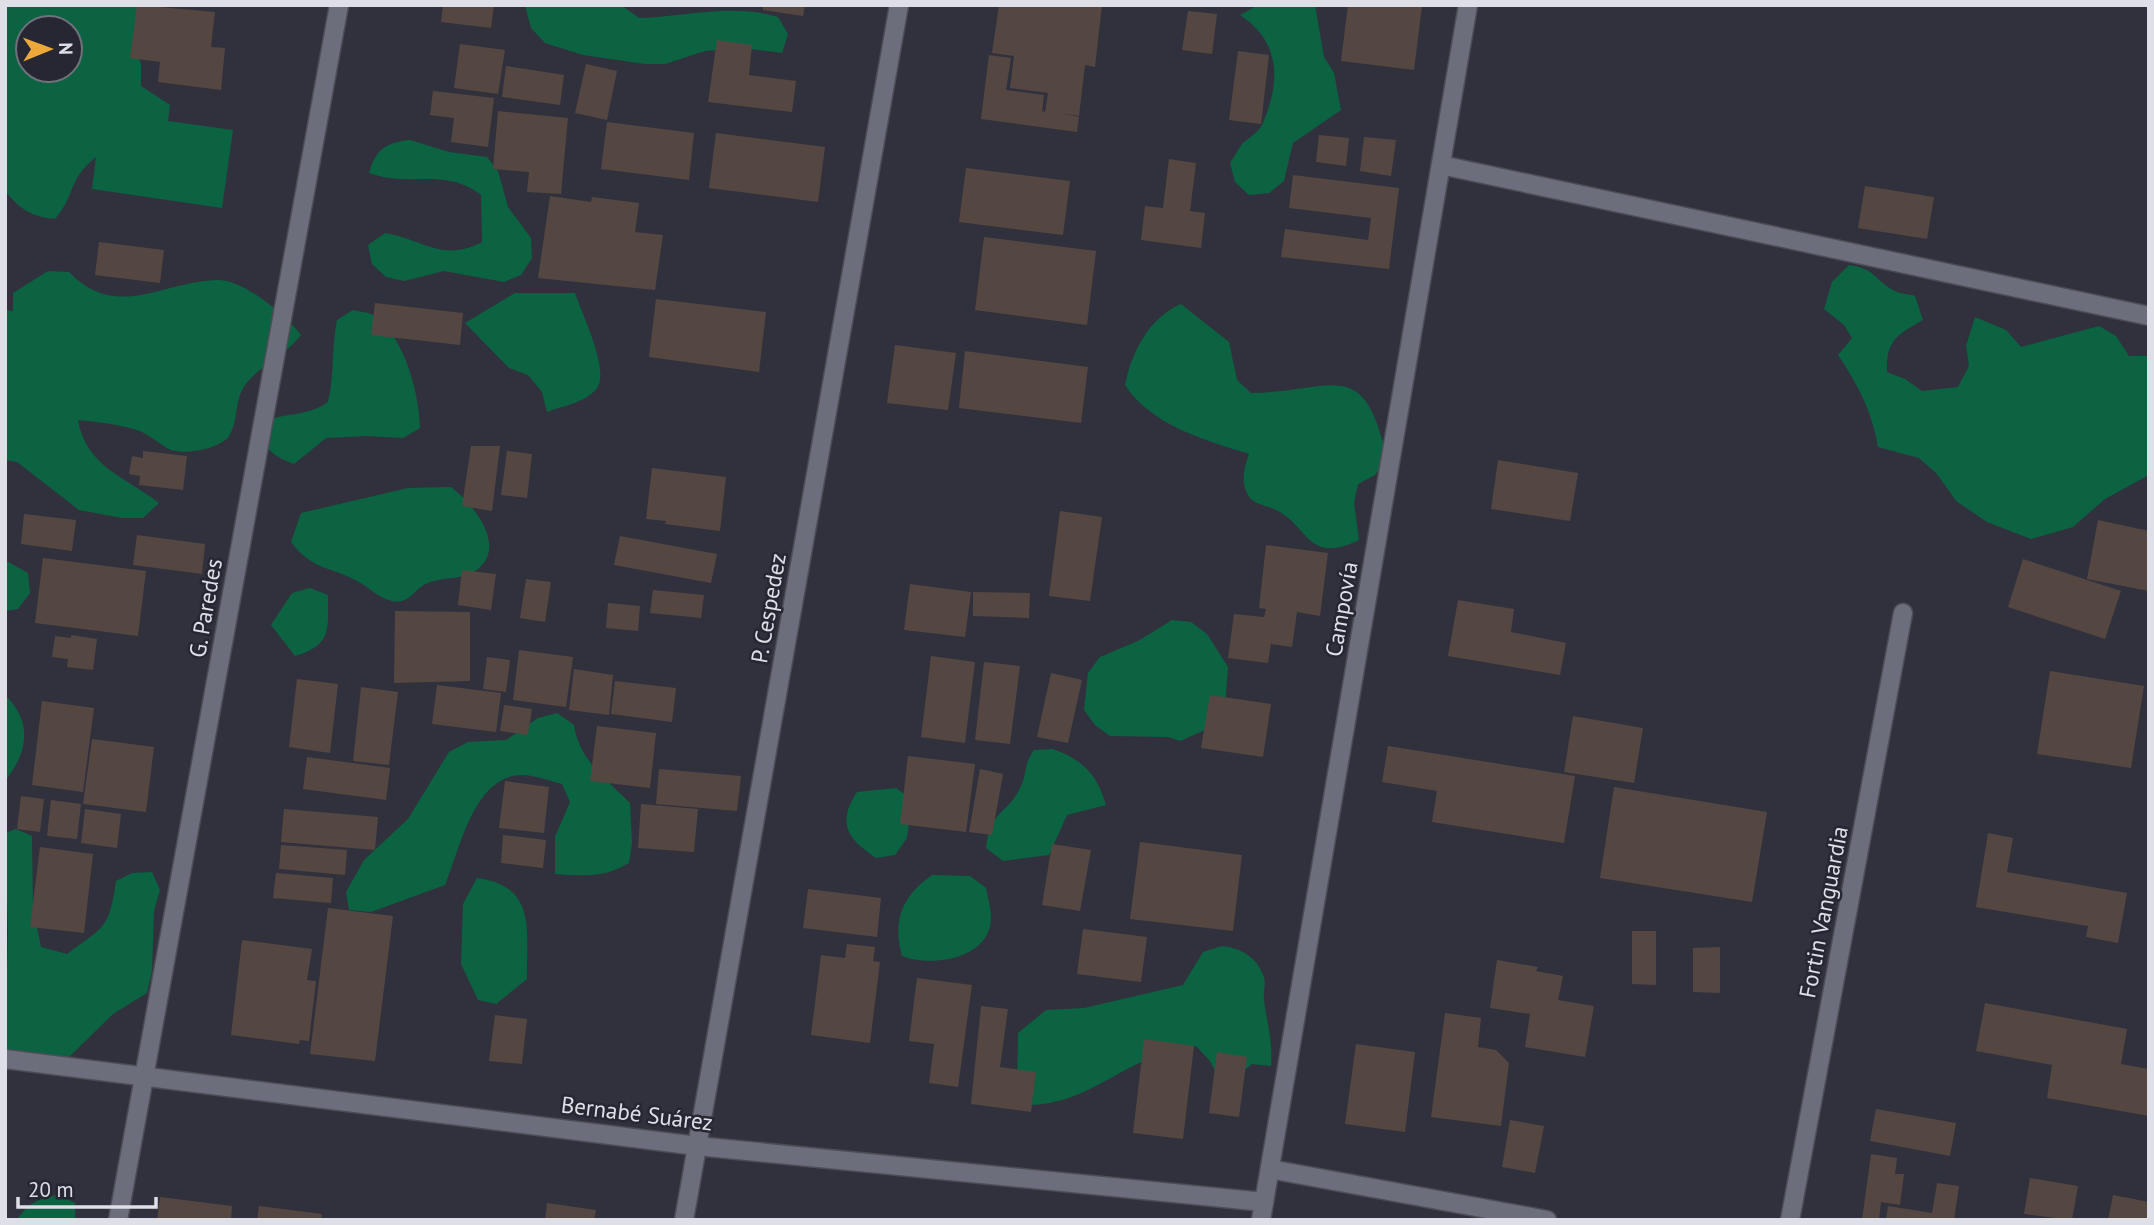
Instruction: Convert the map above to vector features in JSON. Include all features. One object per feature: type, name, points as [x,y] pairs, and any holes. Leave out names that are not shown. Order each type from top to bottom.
[{"type":"street","name":"G. Paredes","points":[[118,1220],[340,5]]},
{"type":"street","name":"P. Cespedez","points":[[684,1220],[899,5]]},
{"type":"street","name":"Campovía","points":[[1262,1211],[1468,5]]},
{"type":"street","points":[[1441,165],[2149,316]]},
{"type":"street","name":"Fortin Vanguardia","points":[[1790,1220],[1903,613]]},
{"type":"street","name":"Bernabé Suárez","points":[[5,1059],[697,1146],[1262,1211]]},
{"type":"street","points":[[1270,1169],[1547,1220]]},
{"type":"green space","points":[[5,5],[151,5],[134,46],[141,64],[141,86],[170,105],[168,121],[233,130],[222,208],[92,189],[96,157],[80,173],[55,219],[27,211],[5,190]]},
{"type":"green space","points":[[525,5],[621,5],[639,18],[743,11],[778,17],[788,34],[782,53],[744,48],[705,51],[665,64],[645,64],[583,55],[545,43],[531,28]]},
{"type":"green space","points":[[1258,5],[1315,5],[1324,57],[1334,73],[1341,110],[1293,143],[1284,181],[1269,193],[1249,195],[1235,182],[1230,163],[1242,144],[1262,125],[1272,93],[1274,64],[1270,50],[1253,26],[1240,15]]},
{"type":"green space","points":[[410,140],[449,152],[487,157],[498,171],[508,207],[531,238],[532,258],[521,275],[504,282],[444,271],[404,281],[386,277],[372,264],[368,245],[385,233],[444,250],[468,248],[482,242],[481,195],[468,187],[441,180],[399,179],[369,173],[378,153],[388,145]]},
{"type":"green space","points":[[1849,265],[1869,271],[1895,291],[1915,296],[1923,320],[1906,330],[1891,345],[1887,372],[1905,379],[1922,391],[1958,387],[1969,366],[1966,346],[1975,317],[2006,330],[2021,347],[2099,326],[2116,336],[2129,356],[2149,356],[2149,475],[2105,499],[2073,527],[2031,539],[1987,522],[1956,501],[1937,474],[1919,458],[1878,447],[1863,399],[1838,355],[1852,338],[1844,325],[1824,309],[1832,282]]},
{"type":"green space","points":[[48,271],[69,272],[87,286],[104,294],[122,297],[196,282],[227,281],[263,300],[301,335],[245,385],[239,397],[229,436],[209,448],[175,451],[137,430],[78,420],[82,436],[98,460],[159,503],[143,518],[122,518],[79,510],[17,462],[5,460],[5,310],[13,311],[13,293]]},
{"type":"green space","points":[[515,293],[575,293],[594,342],[600,369],[597,388],[587,397],[547,412],[542,392],[528,375],[509,368],[465,323]]},
{"type":"green space","points":[[1181,304],[1229,342],[1237,380],[1251,393],[1324,385],[1341,386],[1355,391],[1368,404],[1378,426],[1387,459],[1375,475],[1358,484],[1354,503],[1359,540],[1342,547],[1329,548],[1311,541],[1287,517],[1255,502],[1249,496],[1244,476],[1249,454],[1198,437],[1164,421],[1136,399],[1125,385],[1132,360],[1144,337],[1160,318]]},
{"type":"green space","points":[[353,310],[375,316],[395,338],[413,383],[420,428],[403,438],[326,438],[294,464],[286,461],[266,445],[260,424],[311,410],[328,402],[337,320]]},
{"type":"green space","points":[[451,487],[468,503],[483,524],[488,536],[487,558],[473,572],[423,585],[403,601],[387,600],[363,584],[315,563],[291,542],[301,513],[408,488]]},
{"type":"green space","points":[[5,560],[28,573],[30,593],[18,609],[5,611]]},
{"type":"green space","points":[[310,588],[328,595],[327,627],[322,641],[316,647],[295,656],[271,625],[292,593]]},
{"type":"green space","points":[[1172,620],[1191,622],[1207,634],[1228,667],[1225,707],[1216,725],[1180,741],[1168,737],[1110,736],[1095,725],[1084,710],[1088,673],[1100,657],[1138,641]]},
{"type":"green space","points":[[5,695],[20,716],[24,737],[19,759],[5,781]]},
{"type":"green space","points":[[557,713],[574,725],[581,749],[588,759],[630,803],[632,843],[629,863],[602,874],[555,874],[555,837],[570,802],[562,784],[524,775],[507,778],[493,786],[481,800],[463,834],[445,885],[371,912],[349,910],[346,892],[364,860],[408,819],[449,752],[468,742],[506,740],[538,718]]},
{"type":"green space","points":[[1053,749],[1081,763],[1098,785],[1106,805],[1067,815],[1049,855],[1003,861],[986,848],[991,826],[1016,795],[1034,750]]},
{"type":"green space","points":[[896,788],[912,800],[907,838],[895,855],[876,858],[852,837],[846,822],[847,813],[857,792]]},
{"type":"green space","points":[[16,829],[32,836],[33,908],[41,947],[67,954],[90,938],[107,918],[116,881],[132,873],[152,872],[160,890],[154,911],[152,971],[147,993],[113,1014],[66,1060],[5,1053],[8,932],[5,833]]},
{"type":"green space","points":[[932,875],[970,876],[986,888],[991,912],[990,926],[977,947],[954,958],[926,961],[902,956],[898,932],[902,910],[913,892]]},
{"type":"green space","points":[[477,878],[497,883],[510,891],[519,901],[527,928],[527,979],[496,1004],[478,1000],[461,964],[463,904]]},
{"type":"green space","points":[[1222,946],[1248,955],[1264,977],[1271,1066],[1252,1064],[1237,1076],[1219,1078],[1210,1061],[1196,1046],[1143,1061],[1066,1099],[1029,1105],[1017,1089],[1018,1033],[1046,1010],[1084,1008],[1183,985],[1203,952]]},
{"type":"green space","points":[[58,1195],[75,1203],[75,1220],[17,1220],[34,1202]]},
{"type":"building","points":[[137,5],[215,12],[211,47],[225,48],[221,90],[158,82],[160,62],[130,58]]},
{"type":"building","points":[[443,5],[494,5],[491,28],[441,22]]},
{"type":"building","points":[[763,5],[805,5],[803,16],[763,10]]},
{"type":"building","points":[[999,5],[1102,5],[1095,67],[1085,65],[1079,116],[1060,113],[1079,117],[1077,132],[981,119],[989,55],[1011,58],[1006,90],[1044,95],[1042,111],[1045,112],[1048,93],[1010,88],[1014,56],[992,53]]},
{"type":"building","points":[[1348,5],[1422,6],[1414,70],[1341,61]]},
{"type":"building","points":[[1188,11],[1217,14],[1212,54],[1182,50]]},
{"type":"building","points":[[717,40],[752,45],[749,75],[796,81],[792,112],[708,102]]},
{"type":"building","points":[[460,44],[505,50],[498,94],[454,88]]},
{"type":"building","points":[[1238,51],[1269,55],[1261,124],[1229,120]]},
{"type":"building","points":[[586,64],[617,71],[607,120],[575,113]]},
{"type":"building","points":[[506,66],[564,75],[560,105],[502,97]]},
{"type":"building","points":[[433,91],[494,98],[488,147],[451,142],[454,118],[430,115]]},
{"type":"building","points":[[498,111],[568,118],[561,194],[527,192],[529,172],[493,169]]},
{"type":"building","points":[[607,122],[694,133],[689,180],[601,169]]},
{"type":"building","points":[[716,133],[825,147],[818,202],[709,188]]},
{"type":"building","points":[[1319,135],[1349,138],[1346,166],[1316,162]]},
{"type":"building","points":[[1364,137],[1396,140],[1391,176],[1360,171]]},
{"type":"building","points":[[1169,159],[1196,163],[1190,211],[1205,213],[1201,248],[1141,240],[1145,206],[1163,208]]},
{"type":"building","points":[[966,168],[1070,181],[1063,235],[959,222]]},
{"type":"building","points":[[1293,175],[1399,188],[1389,269],[1281,257],[1285,229],[1368,240],[1371,218],[1289,208]]},
{"type":"building","points":[[1865,186],[1934,197],[1927,239],[1858,228]]},
{"type":"building","points":[[550,196],[591,202],[592,197],[639,203],[635,232],[663,235],[655,290],[538,278]]},
{"type":"building","points":[[984,237],[1096,251],[1087,325],[975,310]]},
{"type":"building","points":[[99,242],[164,250],[160,283],[95,275]]},
{"type":"building","points":[[656,299],[766,312],[759,372],[649,357]]},
{"type":"building","points":[[375,303],[463,313],[460,345],[371,335]]},
{"type":"building","points":[[895,345],[956,353],[948,410],[887,403]]},
{"type":"building","points":[[965,351],[1088,367],[1081,423],[959,408]]},
{"type":"building","points":[[471,446],[500,446],[492,511],[462,506]]},
{"type":"building","points":[[143,451],[187,456],[183,490],[139,485],[140,476],[129,474],[132,456],[143,458]]},
{"type":"building","points":[[507,451],[532,454],[527,498],[501,495]]},
{"type":"building","points":[[1498,460],[1578,473],[1570,521],[1491,509]]},
{"type":"building","points":[[652,468],[726,477],[720,531],[646,519]]},
{"type":"building","points":[[1060,511],[1102,517],[1090,601],[1049,596]]},
{"type":"building","points":[[24,514],[76,520],[72,551],[21,544]]},
{"type":"building","points":[[2098,520],[2149,531],[2149,591],[2087,579]]},
{"type":"building","points":[[137,535],[205,544],[202,574],[133,565]]},
{"type":"building","points":[[620,536],[717,554],[711,583],[614,565]]},
{"type":"building","points":[[1266,545],[1328,553],[1320,616],[1297,612],[1292,647],[1271,644],[1268,663],[1228,658],[1234,614],[1264,617],[1266,609],[1259,608]]},
{"type":"building","points":[[43,558],[146,571],[138,636],[35,623]]},
{"type":"building","points":[[2023,559],[2121,591],[2105,639],[2008,607]]},
{"type":"building","points":[[462,570],[496,574],[491,610],[458,605]]},
{"type":"building","points":[[526,579],[551,582],[545,622],[520,618]]},
{"type":"building","points":[[910,584],[971,592],[965,637],[904,630]]},
{"type":"building","points":[[653,590],[704,595],[701,618],[650,613]]},
{"type":"building","points":[[973,592],[1030,593],[1029,618],[973,616]]},
{"type":"building","points":[[1458,600],[1514,609],[1511,632],[1566,643],[1560,675],[1448,656]]},
{"type":"building","points":[[608,603],[640,606],[638,631],[606,628]]},
{"type":"building","points":[[395,611],[470,612],[470,681],[394,683]]},
{"type":"building","points":[[71,635],[97,639],[93,670],[67,667],[68,659],[52,657],[55,636],[71,638]]},
{"type":"building","points":[[519,650],[573,657],[566,707],[513,700]]},
{"type":"building","points":[[931,656],[975,662],[965,743],[921,737]]},
{"type":"building","points":[[487,657],[510,660],[506,692],[483,689]]},
{"type":"building","points":[[984,662],[1020,666],[1010,744],[975,740]]},
{"type":"building","points":[[574,669],[613,675],[609,715],[569,710]]},
{"type":"building","points":[[2050,671],[2144,686],[2131,768],[2037,754]]},
{"type":"building","points":[[1051,673],[1082,680],[1068,743],[1037,737]]},
{"type":"building","points":[[297,679],[338,684],[330,753],[289,747]]},
{"type":"building","points":[[615,681],[676,688],[672,722],[611,714]]},
{"type":"building","points":[[437,685],[501,693],[496,732],[432,724]]},
{"type":"building","points":[[361,687],[398,692],[389,765],[353,761]]},
{"type":"building","points":[[1210,695],[1271,704],[1263,757],[1201,748]]},
{"type":"building","points":[[42,701],[94,708],[83,792],[32,785]]},
{"type":"building","points":[[504,705],[532,709],[528,735],[500,731]]},
{"type":"building","points":[[1573,716],[1643,728],[1634,783],[1564,772]]},
{"type":"building","points":[[597,726],[656,733],[650,788],[590,781]]},
{"type":"building","points":[[92,739],[154,747],[146,812],[83,804]]},
{"type":"building","points":[[1388,746],[1575,776],[1564,843],[1432,822],[1437,791],[1382,782]]},
{"type":"building","points":[[908,756],[975,764],[966,832],[900,824]]},
{"type":"building","points":[[307,757],[390,768],[386,800],[303,789]]},
{"type":"building","points":[[659,769],[741,776],[737,811],[656,804]]},
{"type":"building","points":[[980,769],[1003,774],[992,835],[969,832]]},
{"type":"building","points":[[505,781],[549,787],[544,833],[499,828]]},
{"type":"building","points":[[1614,787],[1767,812],[1752,902],[1600,878]]},
{"type":"building","points":[[21,796],[44,799],[40,832],[17,829]]},
{"type":"building","points":[[51,800],[81,804],[77,839],[47,836]]},
{"type":"building","points":[[641,804],[698,809],[694,852],[638,848]]},
{"type":"building","points":[[85,809],[121,814],[117,848],[81,843]]},
{"type":"building","points":[[284,809],[378,817],[375,850],[281,842]]},
{"type":"building","points":[[1988,833],[2013,838],[2007,872],[2127,893],[2118,943],[2086,937],[2088,926],[1976,907]]},
{"type":"building","points":[[503,835],[546,840],[543,868],[501,863]]},
{"type":"building","points":[[1140,842],[1242,855],[1233,931],[1130,919]]},
{"type":"building","points":[[1052,844],[1091,850],[1080,911],[1042,905]]},
{"type":"building","points":[[281,845],[347,850],[345,875],[279,869]]},
{"type":"building","points":[[40,847],[93,854],[84,933],[30,927]]},
{"type":"building","points":[[276,873],[333,878],[331,903],[273,898]]},
{"type":"building","points":[[808,889],[881,898],[877,937],[803,928]]},
{"type":"building","points":[[328,908],[393,916],[375,1061],[310,1054]]},
{"type":"building","points":[[1083,929],[1147,937],[1141,982],[1077,974]]},
{"type":"building","points":[[1632,931],[1656,931],[1656,985],[1632,984]]},
{"type":"building","points":[[242,940],[312,949],[307,980],[316,981],[309,1041],[300,1040],[299,1044],[231,1035]]},
{"type":"building","points":[[847,944],[875,947],[873,961],[880,962],[870,1043],[811,1035],[821,955],[845,958]]},
{"type":"building","points":[[1720,947],[1720,993],[1693,992],[1693,948]]},
{"type":"building","points":[[1497,960],[1538,967],[1536,971],[1563,976],[1558,1000],[1594,1006],[1585,1057],[1525,1047],[1530,1014],[1490,1008]]},
{"type":"building","points":[[917,978],[972,985],[958,1087],[929,1083],[934,1044],[909,1041]]},
{"type":"building","points":[[1985,1003],[2127,1029],[2121,1064],[2149,1069],[2149,1116],[2047,1098],[2052,1065],[1976,1051]]},
{"type":"building","points":[[981,1006],[1008,1009],[1000,1067],[1036,1072],[1031,1112],[971,1104]]},
{"type":"building","points":[[1445,1013],[1481,1018],[1478,1047],[1496,1050],[1509,1063],[1501,1126],[1431,1117]]},
{"type":"building","points":[[495,1015],[527,1019],[522,1064],[489,1061]]},
{"type":"building","points":[[1144,1039],[1194,1046],[1183,1139],[1133,1133]]},
{"type":"building","points":[[1356,1044],[1415,1052],[1405,1132],[1345,1124]]},
{"type":"building","points":[[1217,1052],[1247,1057],[1239,1117],[1209,1113]]},
{"type":"building","points":[[1876,1109],[1956,1123],[1950,1156],[1870,1141]]},
{"type":"building","points":[[1510,1120],[1544,1126],[1535,1173],[1502,1167]]},
{"type":"building","points":[[1871,1154],[1897,1158],[1895,1174],[1904,1174],[1900,1205],[1881,1202],[1879,1220],[1862,1220]]},
{"type":"building","points":[[2030,1178],[2078,1186],[2072,1220],[2024,1214]]},
{"type":"building","points":[[1937,1183],[1959,1186],[1954,1220],[1886,1220],[1888,1206],[1932,1213]]},
{"type":"building","points":[[2113,1195],[2149,1202],[2149,1220],[2108,1220]]},
{"type":"building","points":[[160,1197],[232,1206],[231,1220],[157,1220]]},
{"type":"building","points":[[547,1203],[596,1210],[594,1220],[545,1220]]},
{"type":"building","points":[[259,1206],[322,1214],[321,1220],[257,1220]]}]
